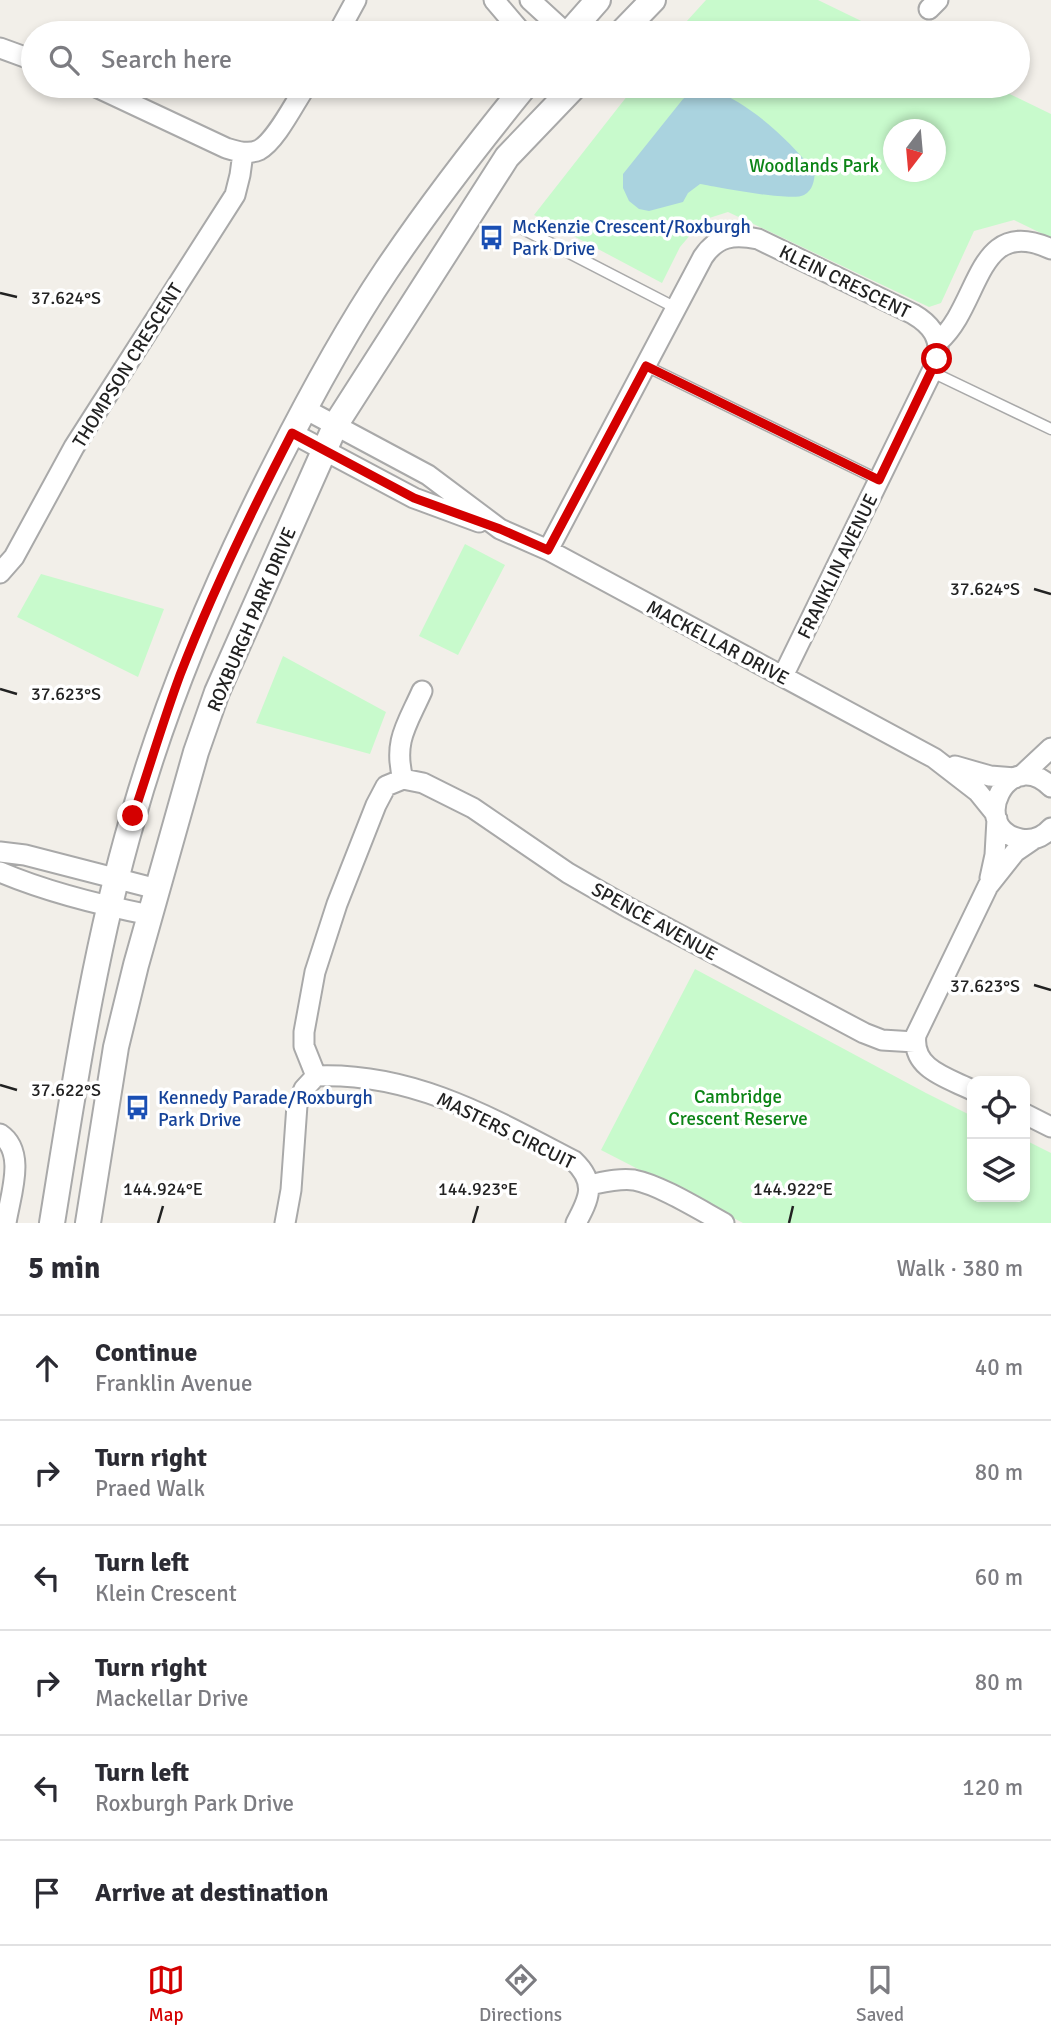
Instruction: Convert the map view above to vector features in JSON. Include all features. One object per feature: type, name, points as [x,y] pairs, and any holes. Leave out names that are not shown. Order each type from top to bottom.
[{"type":"street","points":[[345,21],[356,0]]},
{"type":"street","points":[[494,0],[512,21]]},
{"type":"street","points":[[530,0],[554,21]]},
{"type":"street","points":[[579,21],[598,0]]},
{"type":"street","points":[[633,21],[653,0]]},
{"type":"street","points":[[0,48],[21,56]]},
{"type":"street","points":[[120,98],[226,148],[243,153],[259,150],[271,140],[298,98]]},
{"type":"street","points":[[52,1223],[97,961],[117,878],[133,816],[194,641],[237,540],[303,408],[384,274],[471,152],[515,98]]},
{"type":"street","name":"ROXBURGH PARK DRIVE","points":[[88,1223],[116,1046],[196,752],[234,652],[336,424],[507,157],[562,98]]},
{"type":"street","name":"THOMPSON CRESCENT","points":[[0,573],[14,558],[74,447],[235,195],[243,153]]},
{"type":"street","name":"KLEIN CRESCENT","points":[[548,550],[711,246],[727,237],[758,239],[913,314],[924,320],[939,341]]},
{"type":"street","name":"FRANKLIN AVENUE","points":[[783,676],[932,372],[939,341],[957,321],[985,264],[1003,244],[1019,239],[1051,249]]},
{"type":"street","name":"MACKELLAR DRIVE","points":[[303,408],[428,475],[500,529]]},
{"type":"street","name":"MACKELLAR DRIVE","points":[[292,433],[414,498],[500,529],[548,550],[934,758],[978,792],[1007,833],[1024,840],[1044,835]]},
{"type":"street","points":[[285,1223],[291,1190],[297,1105],[303,1089],[316,1076],[304,1046],[315,972],[337,904],[376,804],[386,786],[403,779],[399,763],[399,744],[422,691]]},
{"type":"street","points":[[988,886],[995,855],[999,792],[1005,783],[1018,777],[1051,748]]},
{"type":"street","name":"MACKELLAR DRIVE","points":[[934,758],[983,775],[1041,779],[1051,787]]},
{"type":"street","name":"SPENCE AVENUE","points":[[403,779],[423,783],[472,808],[580,880],[864,1033],[882,1040],[915,1042]]},
{"type":"street","points":[[967,1087],[924,1065],[917,1054],[915,1042],[924,1017],[988,886],[1015,852],[1044,835]]},
{"type":"street","points":[[0,852],[24,855],[157,889]]},
{"type":"street","points":[[0,872],[18,880],[110,907],[150,915]]},
{"type":"street","name":"MASTERS CIRCUIT","points":[[316,1076],[334,1075],[406,1086],[454,1101],[574,1161],[582,1168],[589,1185],[589,1196],[576,1223]]},
{"type":"street","points":[[1030,1116],[1051,1127]]},
{"type":"street","points":[[0,1134],[10,1142],[15,1156],[6,1223]]},
{"type":"street","points":[[589,1185],[634,1180],[650,1185],[724,1223]]},
{"type":"lane","points":[[523,229],[676,309]]},
{"type":"lane","points":[[646,366],[879,480]]},
{"type":"lane","points":[[932,372],[1051,429]]},
{"type":"green space","points":[[706,0],[818,0],[861,21],[687,21]]},
{"type":"green space","name":"Woodlands Park","points":[[626,98],[1018,98],[1051,114],[1051,238],[1014,220],[974,231],[941,303],[929,307],[728,212],[703,220],[680,247],[662,283],[534,215]]},
{"type":"green space","points":[[465,544],[505,565],[458,655],[419,636]]},
{"type":"green space","points":[[41,574],[164,609],[138,677],[17,617]]},
{"type":"green space","points":[[283,656],[386,712],[370,754],[256,723]]},
{"type":"green space","name":"Cambridge Crescent Reserve","points":[[695,969],[967,1114],[967,1202],[1030,1202],[1030,1142],[1051,1153],[1051,1223],[743,1223],[601,1150]]},
{"type":"water","points":[[731,98],[754,113],[780,135],[815,172],[809,191],[797,197],[785,197],[700,184],[688,193],[683,202],[649,211],[639,209],[629,201],[623,188],[623,174],[683,99]]},
{"type":"place","name":"McKenzie Crescent/Roxburgh Park Drive","points":[[492,237]]},
{"type":"place","name":"Kennedy Parade/Roxburgh Park Drive","points":[[138,1108]]},
{"type":"route","points":[[133,816],[194,641],[237,540],[292,433],[414,498],[500,529],[548,550],[646,366],[879,480],[937,359]]}]
